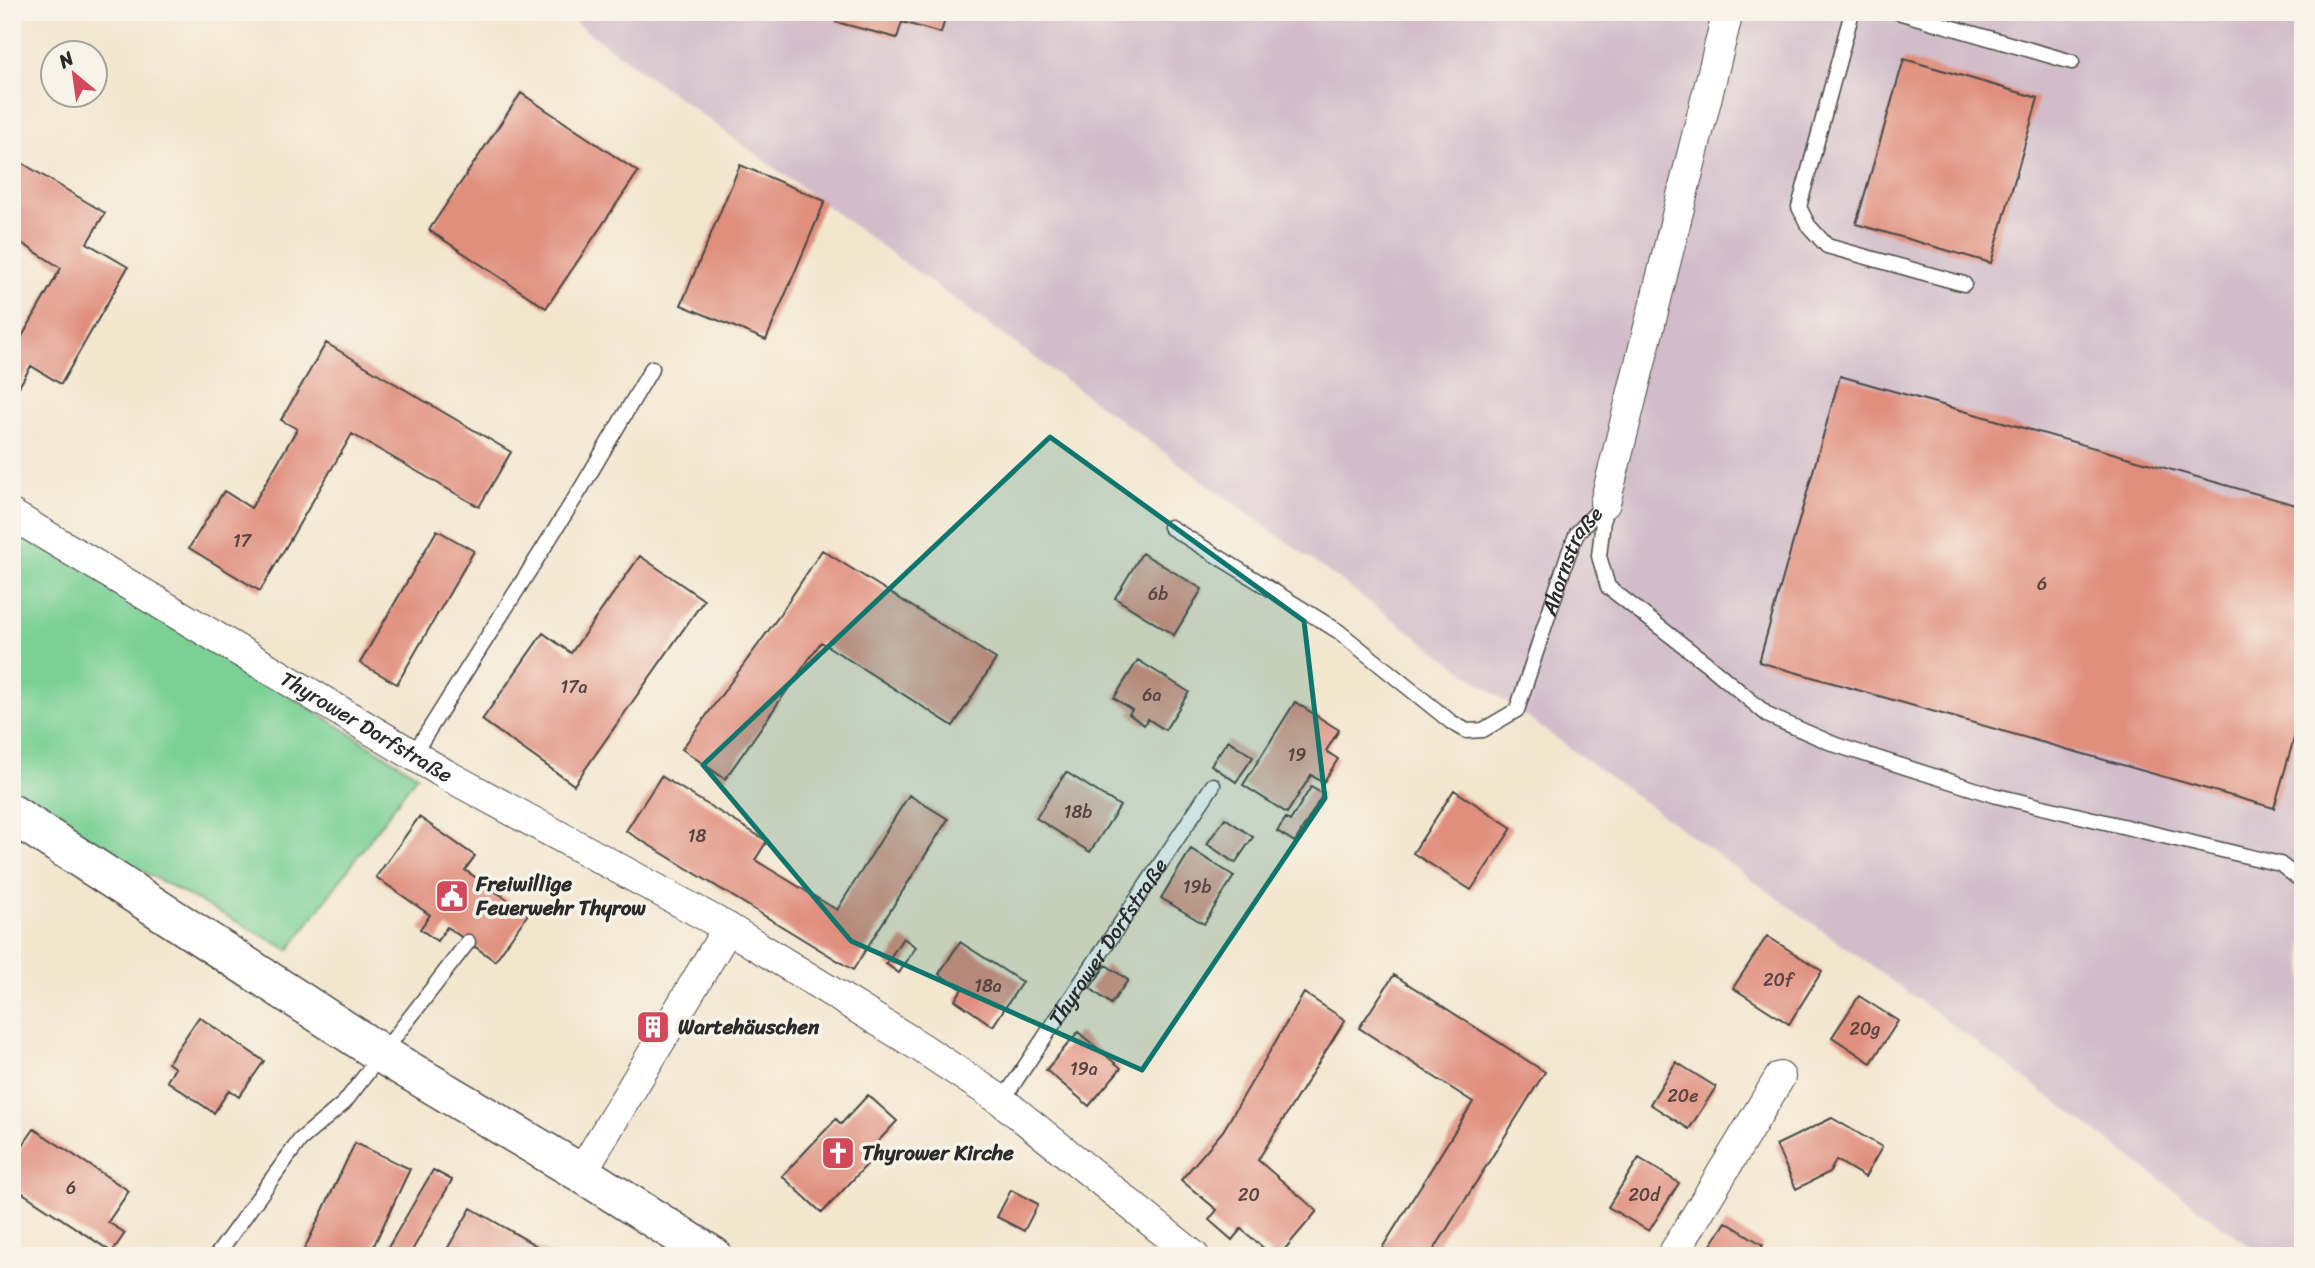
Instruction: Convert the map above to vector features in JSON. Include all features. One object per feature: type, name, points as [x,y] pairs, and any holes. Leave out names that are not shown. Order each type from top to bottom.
[{"type":"main road","points":[[12,814],[383,1055],[581,1173],[713,1256]]},
{"type":"street","name":"Ahornstraße","points":[[1605,503],[1728,12]]},
{"type":"street","name":"Thyrower Dorfstraße","points":[[12,515],[412,755],[729,928],[922,1048],[1002,1101],[1194,1256]]},
{"type":"street","points":[[581,1173],[729,928]]},
{"type":"street","points":[[1672,1256],[1780,1077]]},
{"type":"lane","points":[[1852,12],[1799,207],[1808,225],[1827,246],[1964,284]]},
{"type":"lane","points":[[1898,12],[2072,62]]},
{"type":"lane","points":[[412,755],[582,487],[653,368]]},
{"type":"lane","name":"Ahornstraße","points":[[1170,527],[1338,631],[1451,722],[1467,731],[1483,730],[1517,710],[1577,533],[1605,503]]},
{"type":"lane","points":[[1605,503],[1599,556],[1608,587],[1769,716],[1836,744],[1993,795],[2280,864],[2303,882]]},
{"type":"lane","name":"Thyrower Dorfstraße","points":[[1002,1101],[1213,785]]},
{"type":"lane","points":[[216,1256],[300,1140],[344,1103],[468,942]]},
{"type":"highlighted area","points":[[1050,437],[1304,621],[1325,798],[1142,1070],[851,941],[703,765]]},
{"type":"shaded area","points":[[561,12],[2303,12],[2303,1242],[2299,1256],[2263,1256],[1949,1022]]},
{"type":"green space","points":[[12,523],[417,775],[289,950],[12,801]]},
{"type":"building","points":[[839,12],[947,12],[941,33],[902,22],[897,38],[836,22]]},
{"type":"building","points":[[1904,59],[2038,98],[1991,263],[1856,224]]},
{"type":"building","points":[[521,93],[638,172],[546,308],[429,230]]},
{"type":"building","points":[[12,157],[105,213],[87,243],[128,267],[61,384],[31,366],[12,399],[12,354],[61,268],[12,237]]},
{"type":"building","points":[[740,165],[825,201],[766,340],[681,305]]},
{"type":"building","points":[[326,343],[511,452],[479,507],[352,434],[260,591],[189,548],[224,491],[251,508],[297,429],[281,420]]},
{"type":"building","points":[[1840,376],[2303,507],[2303,707],[2274,808],[1759,662]]},
{"type":"building","points":[[437,530],[474,551],[397,684],[360,663]]},
{"type":"building","points":[[822,550],[996,659],[953,726],[821,642],[725,779],[682,749],[779,616]]},
{"type":"building","points":[[1142,553],[1202,589],[1174,635],[1115,598]]},
{"type":"building","points":[[640,556],[704,600],[574,785],[482,720],[543,633],[571,653]]},
{"type":"building","points":[[1138,660],[1189,692],[1165,730],[1148,719],[1144,725],[1129,714],[1132,710],[1114,698]]},
{"type":"building","points":[[1295,702],[1339,730],[1326,751],[1338,759],[1323,783],[1311,775],[1287,813],[1243,785]]},
{"type":"building","points":[[1228,740],[1253,757],[1236,782],[1211,765]]},
{"type":"building","points":[[1066,772],[1120,806],[1090,852],[1036,818]]},
{"type":"building","points":[[661,776],[767,841],[755,860],[837,910],[909,795],[948,819],[853,970],[626,831]]},
{"type":"building","points":[[1311,787],[1323,794],[1295,842],[1277,831],[1286,818],[1290,821]]},
{"type":"building","points":[[1454,790],[1512,828],[1471,890],[1413,853]]},
{"type":"building","name":"Freiwillige Feuerwehr Thyrow","points":[[419,817],[475,856],[465,870],[528,914],[495,961],[447,927],[437,941],[420,929],[430,915],[376,877]]},
{"type":"building","points":[[1225,818],[1253,837],[1235,863],[1207,844]]},
{"type":"building","points":[[1191,849],[1234,876],[1204,924],[1161,898]]},
{"type":"building","points":[[1767,936],[1822,971],[1789,1024],[1733,988]]},
{"type":"building","points":[[903,938],[916,947],[899,973],[886,964]]},
{"type":"building","points":[[960,942],[1022,982],[993,1026],[955,1000],[962,989],[939,974]]},
{"type":"building","points":[[1106,965],[1128,980],[1111,1004],[1090,988]]},
{"type":"building","points":[[1394,975],[1545,1072],[1430,1256],[1377,1256],[1473,1102],[1359,1028]]},
{"type":"building","points":[[1304,993],[1345,1020],[1258,1160],[1317,1211],[1279,1256],[1273,1256],[1241,1229],[1232,1240],[1209,1220],[1217,1210],[1181,1180],[1223,1131]]},
{"type":"building","points":[[1859,996],[1898,1021],[1871,1063],[1832,1037]]},
{"type":"building","name":"Wartehäuschen","points":[[654,1011],[667,1019],[652,1042],[640,1034]]},
{"type":"building","points":[[199,1017],[264,1061],[239,1097],[229,1090],[214,1113],[167,1081],[175,1068],[168,1063]]},
{"type":"building","points":[[1078,1032],[1121,1068],[1089,1106],[1046,1070]]},
{"type":"building","points":[[1676,1062],[1716,1087],[1689,1129],[1650,1104]]},
{"type":"building","name":"Thyrower Kirche","points":[[868,1095],[897,1121],[870,1150],[875,1156],[822,1213],[782,1176],[836,1119],[841,1124]]},
{"type":"building","points":[[1832,1118],[1882,1147],[1865,1177],[1836,1160],[1830,1172],[1796,1189],[1776,1145]]},
{"type":"building","points":[[34,1129],[129,1191],[108,1222],[125,1233],[112,1252],[12,1186],[12,1161]]},
{"type":"building","points":[[355,1143],[410,1169],[369,1256],[301,1256]]},
{"type":"building","points":[[1639,1158],[1679,1183],[1649,1231],[1608,1207]]},
{"type":"building","points":[[433,1170],[452,1180],[409,1256],[395,1256],[386,1251]]},
{"type":"building","points":[[1011,1190],[1038,1204],[1024,1231],[997,1217]]},
{"type":"building","points":[[471,1208],[554,1256],[443,1256]]},
{"type":"building","points":[[1726,1222],[1763,1245],[1756,1256],[1704,1256]]},
{"type":"place","name":"Freiwillige Feuerwehr Thyrow","points":[[452,896]]},
{"type":"place","name":"Wartehäuschen","points":[[653,1027]]},
{"type":"place","name":"Thyrower Kirche","points":[[838,1153]]}]
